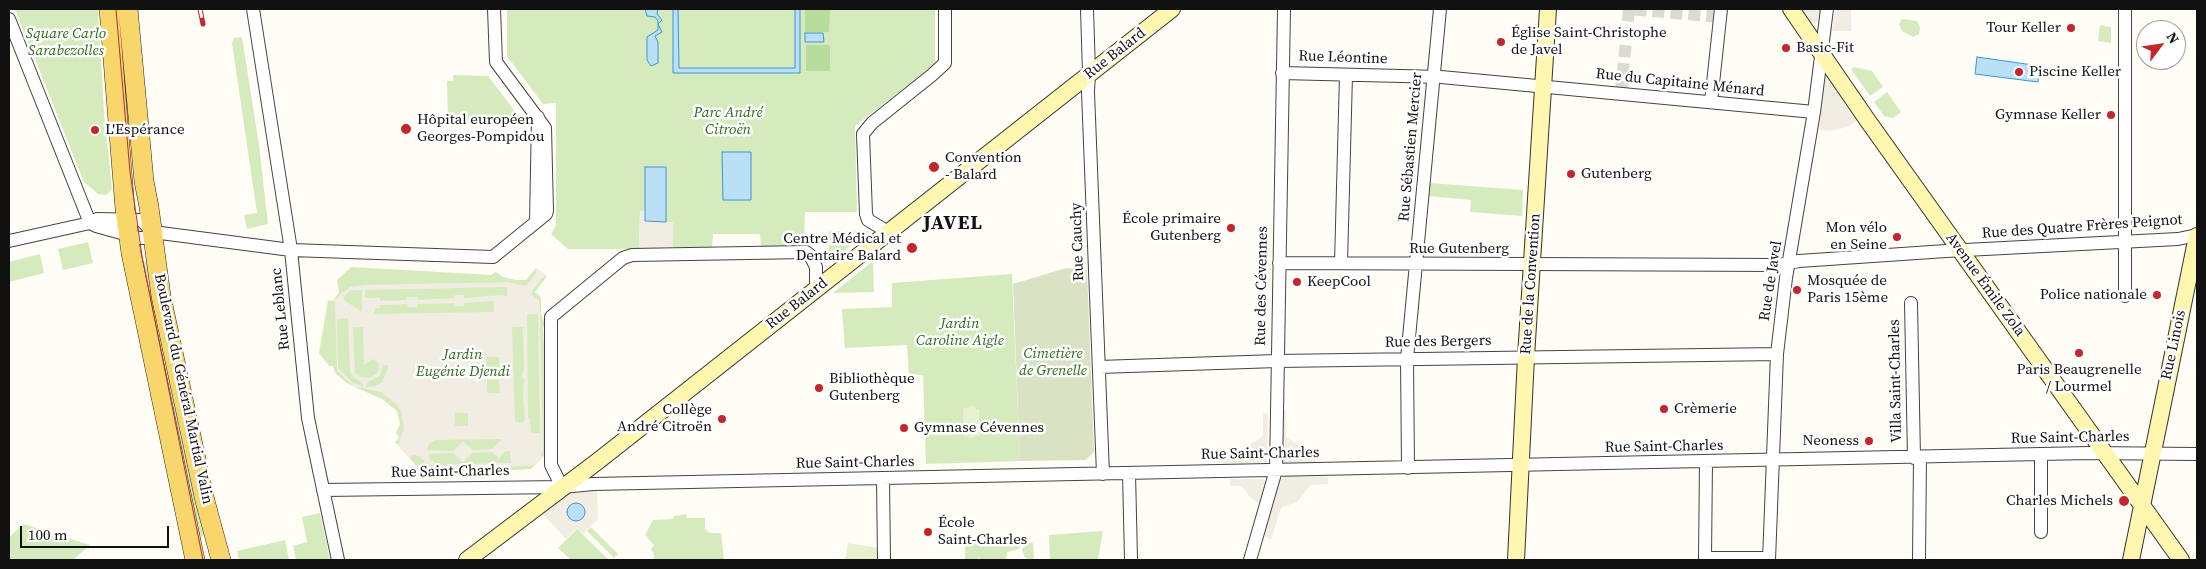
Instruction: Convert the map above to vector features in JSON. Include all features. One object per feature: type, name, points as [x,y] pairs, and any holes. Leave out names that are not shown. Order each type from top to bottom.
[{"type":"main road","name":"Boulevard du Général Martial Valin","points":[[109,9],[124,227],[195,560]]},
{"type":"main road","name":"Boulevard du Général Martial Valin","points":[[128,9],[144,181],[167,325],[204,501],[220,552]]},
{"type":"main road","name":"Rue Balard","points":[[467,560],[598,461],[1172,9]]},
{"type":"main road","name":"Rue de la Convention","points":[[1516,560],[1526,357],[1548,9]]},
{"type":"main road","name":"Avenue Émile Zola","points":[[1791,9],[2181,560]]},
{"type":"main road","name":"Rue Linois","points":[[2131,560],[2197,235]]},
{"type":"street","points":[[9,241],[90,223],[124,227],[144,238],[153,232],[291,250],[253,9]]},
{"type":"street","name":"Rue Leblanc","points":[[338,560],[308,418],[291,250],[493,257],[547,211],[547,139],[545,128],[496,62],[494,9]]},
{"type":"street","points":[[888,232],[868,220],[866,214],[863,134],[872,123],[932,76],[945,63],[945,9]]},
{"type":"street","name":"Rue Cauchy","points":[[1087,9],[1088,92],[1103,474]]},
{"type":"street","name":"Rue des Cévennes","points":[[1250,560],[1276,470],[1284,9]]},
{"type":"street","name":"Rue Sébastien Mercier","points":[[1408,468],[1407,360],[1440,9]]},
{"type":"street","points":[[1711,102],[1721,9]]},
{"type":"street","name":"Rue de Javel","points":[[1769,559],[1777,354],[1789,263],[1814,112],[1827,9]]},
{"type":"street","points":[[2125,9],[2125,296]]},
{"type":"street","points":[[9,19],[90,223]]},
{"type":"street","name":"Rue Léontine","points":[[1282,73],[1434,77],[1543,86]]},
{"type":"street","points":[[1341,263],[1346,75]]},
{"type":"street","name":"Rue du Capitaine Ménard","points":[[1543,86],[1814,112]]},
{"type":"street","name":"Rue des Quatre Frères Peignot","points":[[1789,263],[1961,250],[2178,239],[2197,235]]},
{"type":"street","points":[[562,487],[551,465],[551,317],[623,258],[632,255],[806,252],[810,255],[816,267],[816,288]]},
{"type":"street","name":"Rue Gutenberg","points":[[1279,264],[1779,265],[1789,263]]},
{"type":"street","name":"Villa Saint-Charles","points":[[1911,303],[1919,560]]},
{"type":"street","name":"Rue des Bergers","points":[[1099,366],[1277,361],[1777,354]]},
{"type":"street","name":"Rue Saint-Charles","points":[[323,490],[562,487],[593,484],[2106,453],[2197,454]]},
{"type":"street","points":[[2041,455],[2041,532]]},
{"type":"street","points":[[1706,462],[1705,558],[1769,559]]},
{"type":"street","points":[[1129,473],[1131,560]]},
{"type":"street","points":[[883,479],[884,560]]},
{"type":"green space","name":"Square Carlo Sarabezolles","points":[[15,9],[98,9],[104,113],[112,189],[106,195],[98,194],[84,182]]},
{"type":"green space","points":[[805,9],[830,9],[829,32],[805,32]]},
{"type":"green space","name":"Parc André Citroën","points":[[935,9],[935,64],[855,126],[857,212],[805,212],[804,247],[761,247],[760,234],[713,234],[712,248],[673,249],[645,221],[640,212],[639,249],[568,249],[551,234],[556,225],[556,103],[543,104],[507,56],[507,10]]},
{"type":"green space","points":[[1902,19],[1917,21],[1920,28],[1919,34],[1913,37],[1902,31],[1899,24]]},
{"type":"green space","points":[[2100,25],[2111,27],[2111,43],[2098,41]]},
{"type":"green space","points":[[242,37],[259,145],[268,224],[247,229],[244,215],[257,213],[232,43],[234,38]]},
{"type":"green space","points":[[806,45],[830,45],[830,71],[806,71]]},
{"type":"green space","points":[[1854,67],[1872,71],[1883,87],[1870,96],[1851,69]]},
{"type":"green space","points":[[453,75],[488,76],[524,123],[453,124],[453,118],[448,118],[447,81],[453,81]]},
{"type":"green space","points":[[1887,92],[1901,112],[1893,118],[1884,116],[1874,102]]},
{"type":"green space","points":[[1430,183],[1523,190],[1522,216],[1470,212],[1471,200],[1429,196]]},
{"type":"green space","points":[[829,231],[869,231],[829,263]]},
{"type":"green space","points":[[88,242],[93,263],[63,270],[58,249]]},
{"type":"green space","points":[[40,254],[44,273],[9,282],[9,262]]},
{"type":"green space","points":[[150,261],[211,534],[195,538],[139,263]]},
{"type":"green space","points":[[873,261],[874,292],[833,293]]},
{"type":"green space","name":"Jardin Eugénie Djendi","points":[[351,267],[491,275],[496,272],[503,277],[516,280],[526,280],[536,268],[547,276],[535,292],[541,297],[541,314],[545,324],[543,328],[545,349],[544,372],[546,376],[544,377],[546,454],[531,469],[497,471],[497,469],[473,472],[473,470],[453,472],[421,471],[395,442],[399,438],[396,433],[400,424],[397,411],[382,399],[348,384],[335,373],[333,366],[329,366],[319,353],[328,300],[332,301],[339,293],[337,280]]},
{"type":"green space","name":"Cimetière de Grenelle","points":[[1066,268],[1087,270],[1094,452],[1086,460],[1020,461],[1013,284]]},
{"type":"green space","name":"Jardin Caroline Aigle","points":[[1012,274],[1020,461],[926,464],[923,375],[909,374],[907,345],[845,348],[842,309],[892,307],[892,283]]},
{"type":"green space","points":[[974,405],[975,409],[979,409],[980,435],[969,439],[969,436],[964,436],[963,409]]},
{"type":"green space","points":[[320,513],[330,560],[296,560],[293,546],[307,542],[302,517]]},
{"type":"green space","points":[[686,514],[687,518],[705,518],[705,529],[710,533],[721,533],[724,560],[654,560],[654,554],[651,550],[654,545],[645,535],[653,520],[673,519],[674,516]]},
{"type":"green space","points":[[24,524],[90,545],[73,560],[9,560],[9,537]]},
{"type":"green space","points":[[591,527],[618,554],[614,558],[587,531]]},
{"type":"green space","points":[[577,529],[609,560],[571,560],[558,548]]},
{"type":"green space","points":[[1103,531],[1098,560],[1050,560],[1049,535]]},
{"type":"green space","points":[[1015,534],[1016,540],[1023,540],[1019,549],[1007,552],[1006,560],[984,560],[978,558],[976,560],[965,560],[965,540],[1001,541],[1002,535]]},
{"type":"green space","points":[[285,540],[289,560],[239,560],[237,551]]},
{"type":"green space","points":[[1025,542],[1033,543],[1034,560],[1025,558],[1022,551]]},
{"type":"green space","points":[[848,543],[877,548],[878,560],[845,560]]},
{"type":"shaded area","points":[[1799,9],[1822,9],[1819,21],[1811,24]]},
{"type":"shaded area","points":[[1835,9],[1851,9],[1851,31],[1832,31],[1830,41],[1828,38],[1829,29],[1833,26]]},
{"type":"shaded area","points":[[1825,73],[1859,119],[1848,127],[1830,131],[1819,130]]},
{"type":"shaded area","points":[[640,211],[646,211],[646,221],[673,222],[673,253],[635,253],[635,249],[639,248]]},
{"type":"shaded area","name":"Jardin Eugénie Djendi","points":[[536,268],[547,276],[542,278],[532,291],[532,295],[539,300],[540,314],[543,452],[541,455],[543,457],[533,466],[532,464],[530,466],[439,468],[425,463],[420,456],[413,455],[409,458],[398,445],[404,429],[401,411],[397,405],[381,392],[353,386],[337,371],[335,302],[332,301],[350,287],[365,285],[507,282],[526,286],[536,273]],"holes":[[[507,287],[507,296],[464,298],[464,295],[455,295],[455,298],[417,300],[417,297],[407,297],[407,300],[380,301],[380,298],[365,298],[365,290]],[[350,290],[362,290],[362,312],[344,300],[344,297]],[[493,301],[494,312],[375,314],[374,309],[380,308],[380,305],[407,304],[408,307],[417,307],[417,304],[455,303],[455,306],[464,306],[464,303]],[[527,314],[538,314],[540,433],[531,433],[530,419],[528,419]],[[348,318],[350,371],[353,377],[363,383],[363,387],[352,382],[338,368],[337,319]],[[353,327],[363,327],[364,365],[373,359],[379,363],[378,372],[370,378],[360,377],[355,372]],[[512,327],[523,327],[524,371],[522,372],[522,377],[524,378],[525,419],[523,422],[515,422]],[[486,357],[499,357],[499,369],[487,370]],[[383,365],[388,365],[382,382],[376,386],[366,387],[366,383],[380,376]],[[487,380],[499,380],[500,393],[487,393]],[[455,413],[468,413],[468,426],[455,426]],[[502,439],[492,449],[472,450],[463,441],[453,451],[427,450],[429,444],[436,440]],[[510,451],[511,463],[440,465],[430,460],[428,454],[453,453],[463,462],[472,453],[492,452],[499,458],[504,452]]]},
{"type":"shaded area","points":[[1286,409],[1286,437],[1302,447],[1309,457],[1316,457],[1315,465],[1284,465],[1281,463],[1281,412]]},
{"type":"shaded area","points":[[1263,413],[1268,414],[1267,462],[1223,464],[1218,457],[1241,457],[1252,443],[1263,436]]},
{"type":"shaded area","points":[[1283,477],[1328,477],[1328,484],[1311,485],[1297,502],[1281,508],[1271,540],[1263,535],[1280,481]]},
{"type":"shaded area","points":[[1230,479],[1262,479],[1267,481],[1259,515],[1256,515],[1259,504],[1249,496],[1242,486],[1230,486]]},
{"type":"shaded area","points":[[597,488],[598,519],[583,534],[577,528],[566,539],[542,513],[571,491]]},
{"type":"water","points":[[645,9],[658,9],[657,14],[662,20],[658,24],[655,17],[647,16]]},
{"type":"water","points":[[673,9],[678,9],[679,68],[795,68],[795,9],[800,9],[800,73],[673,73]]},
{"type":"water","points":[[658,24],[662,32],[655,36],[658,42],[658,63],[651,66],[647,60],[647,37],[658,30]]},
{"type":"water","points":[[805,33],[823,33],[824,42],[805,42]]},
{"type":"water","points":[[1977,57],[2040,66],[2038,82],[1975,74]]},
{"type":"water","points":[[722,152],[751,152],[751,200],[723,200]]},
{"type":"water","points":[[645,167],[666,167],[666,222],[645,221]]},
{"type":"water","points":[[576,503],[582,506],[585,512],[582,518],[576,521],[570,518],[567,512],[570,506]]},
{"type":"tunnel","points":[[1621,93],[1629,9],[1720,17]]},
{"type":"tram line","points":[[116,9],[130,172],[142,256],[203,560]]},
{"type":"railway","points":[[200,9],[203,24]]},
{"type":"place","name":"Tour Keller","points":[[2071,28]]},
{"type":"place","name":"Église Saint-Christophe de Javel","points":[[1501,42]]},
{"type":"place","name":"Basic-Fit","points":[[1786,48]]},
{"type":"place","name":"Piscine Keller","points":[[2019,72]]},
{"type":"place","name":"Gymnase Keller","points":[[2111,115]]},
{"type":"place","name":"Hôpital européen Georges-Pompidou","points":[[406,129]]},
{"type":"place","name":"L'Espérance","points":[[95,130]]},
{"type":"place","name":"Convention - Balard","points":[[934,167]]},
{"type":"place","name":"Gutenberg","points":[[1571,174]]},
{"type":"place","name":"École primaire Gutenberg","points":[[1231,228]]},
{"type":"place","name":"Mon vélo en Seine","points":[[1897,237]]},
{"type":"place","name":"Centre Médical et Dentaire Balard","points":[[912,248]]},
{"type":"place","name":"KeepCool","points":[[1297,282]]},
{"type":"place","name":"Mosquée de Paris 15ème","points":[[1797,290]]},
{"type":"place","name":"Police nationale","points":[[2157,295]]},
{"type":"place","name":"Paris Beaugrenelle / Lourmel","points":[[2079,353]]},
{"type":"place","name":"Bibliothèque Gutenberg","points":[[819,388]]},
{"type":"place","name":"Crèmerie","points":[[1664,409]]},
{"type":"place","name":"Collège André Citroën","points":[[722,419]]},
{"type":"place","name":"Gymnase Cévennes","points":[[904,428]]},
{"type":"place","name":"Neoness","points":[[1869,441]]},
{"type":"place","name":"Charles Michels","points":[[2124,501]]},
{"type":"place","name":"École Saint-Charles","points":[[928,532]]},
{"type":"district","name":"JAVEL","points":[[953,224]]}]
